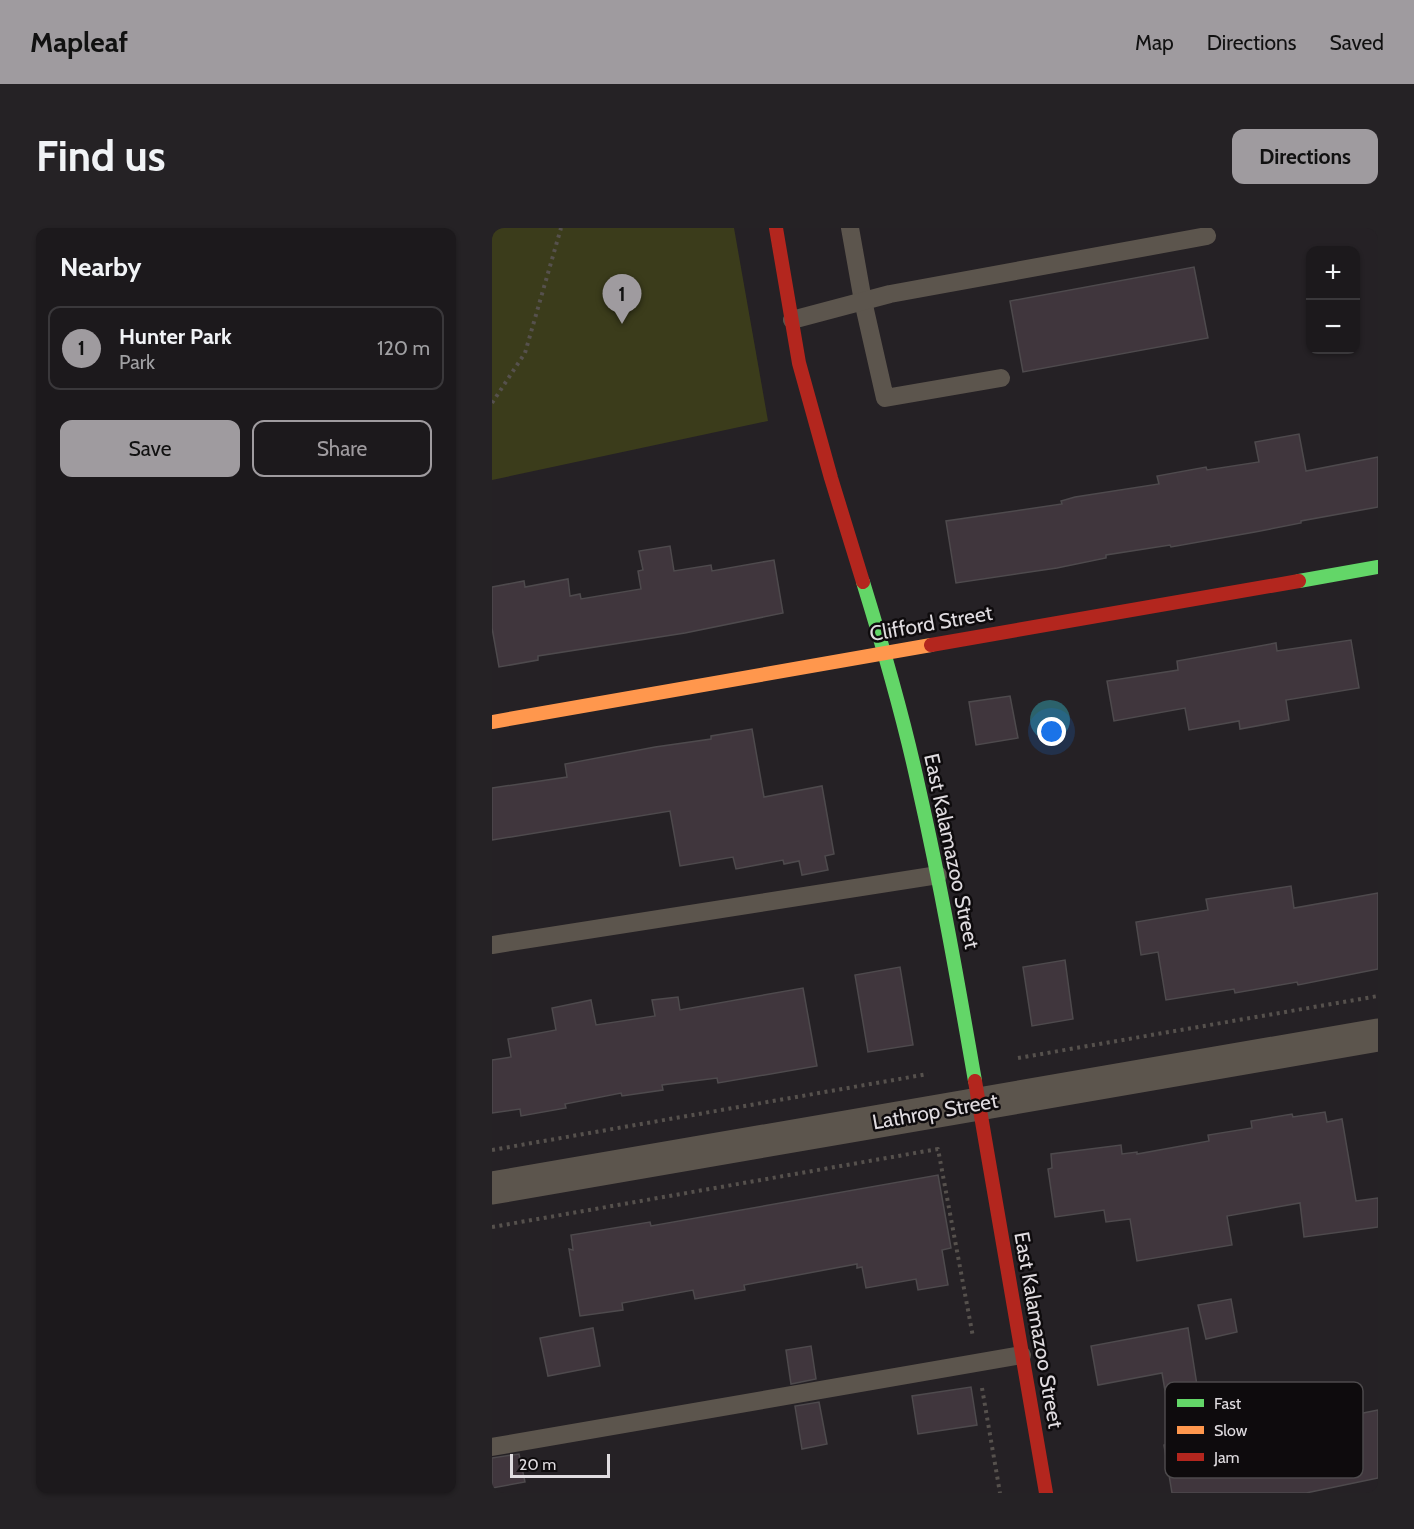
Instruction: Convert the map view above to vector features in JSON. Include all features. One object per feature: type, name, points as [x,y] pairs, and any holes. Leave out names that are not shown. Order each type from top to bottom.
[{"type":"street","name":"East Kalamazoo Street","points":[[776,228],[799,363],[831,478],[885,653],[919,787],[938,875],[1046,1493]]},
{"type":"street","name":"Clifford Street","points":[[492,722],[1378,567]]},
{"type":"street","name":"Lathrop Street","points":[[492,1188],[1378,1035]]},
{"type":"lane","points":[[849,228],[885,398],[1001,378]]},
{"type":"lane","points":[[792,320],[890,294],[1207,236]]},
{"type":"lane","points":[[492,945],[938,875]]},
{"type":"lane","points":[[492,1447],[1022,1355]]},
{"type":"path","points":[[492,403],[525,353],[561,228]]},
{"type":"path","points":[[1018,1058],[1378,996]]},
{"type":"path","points":[[492,1150],[928,1074]]},
{"type":"path","points":[[492,1227],[938,1149],[1000,1493]]},
{"type":"green space","points":[[492,228],[734,228],[768,421],[492,480]]},
{"type":"water","points":[[1050,700],[1064,706],[1070,720],[1064,734],[1050,740],[1036,734],[1030,720],[1036,706]]},
{"type":"building","points":[[1194,267],[1208,338],[1023,372],[1010,301]]},
{"type":"building","points":[[1299,434],[1306,471],[1378,457],[1378,507],[1171,547],[1170,545],[1106,555],[1106,558],[1057,568],[956,583],[946,521],[1062,504],[1061,501],[1075,497],[1159,484],[1157,476],[1206,467],[1207,470],[1259,462],[1255,442]]},
{"type":"building","points":[[670,546],[674,571],[711,565],[712,571],[774,560],[783,613],[685,633],[538,656],[538,660],[499,667],[492,628],[492,587],[524,581],[525,587],[568,579],[570,596],[580,594],[581,599],[641,589],[638,571],[643,570],[639,551]]},
{"type":"building","points":[[1351,640],[1359,688],[1286,700],[1289,720],[1240,729],[1239,721],[1189,730],[1185,708],[1114,721],[1107,681],[1178,670],[1177,661],[1276,643],[1277,651]]},
{"type":"building","points":[[1010,696],[1018,738],[976,745],[969,702]]},
{"type":"building","points":[[752,729],[764,797],[822,786],[834,854],[825,856],[828,870],[802,875],[799,861],[784,864],[783,860],[736,869],[733,857],[680,866],[670,811],[492,840],[492,788],[567,777],[565,764],[711,739],[711,736]]},
{"type":"building","points":[[1291,886],[1294,908],[1378,893],[1378,969],[1298,985],[1297,982],[1235,993],[1234,989],[1166,1000],[1158,952],[1141,955],[1136,922],[1208,910],[1206,899]]},
{"type":"building","points":[[1065,960],[1073,1019],[1032,1026],[1023,967]]},
{"type":"building","points":[[900,967],[913,1045],[868,1052],[855,975]]},
{"type":"building","points":[[803,988],[817,1066],[718,1083],[717,1078],[662,1085],[663,1090],[622,1096],[621,1093],[565,1104],[566,1108],[521,1116],[520,1109],[492,1113],[492,1060],[511,1057],[508,1039],[556,1030],[552,1008],[591,1000],[596,1025],[655,1016],[652,1000],[678,997],[680,1010]]},
{"type":"building","points":[[1325,1112],[1327,1122],[1342,1119],[1356,1201],[1378,1198],[1378,1227],[1304,1237],[1300,1203],[1227,1216],[1232,1245],[1137,1261],[1130,1219],[1106,1222],[1104,1210],[1055,1217],[1048,1169],[1052,1168],[1051,1154],[1121,1145],[1122,1154],[1137,1152],[1137,1154],[1209,1141],[1208,1135],[1252,1128],[1251,1121],[1292,1114],[1293,1117]]},
{"type":"building","points":[[938,1175],[951,1248],[942,1250],[948,1285],[918,1290],[916,1279],[866,1288],[862,1267],[857,1268],[857,1264],[744,1285],[745,1290],[695,1299],[693,1290],[622,1303],[623,1310],[580,1316],[569,1249],[573,1250],[571,1235],[650,1222],[651,1226]]},
{"type":"building","points":[[1231,1299],[1237,1332],[1206,1339],[1198,1305]]},
{"type":"building","points":[[593,1328],[600,1366],[548,1376],[540,1338]]},
{"type":"building","points":[[1188,1328],[1196,1382],[1165,1382],[1165,1390],[1162,1373],[1098,1385],[1091,1346]]},
{"type":"building","points":[[811,1346],[816,1379],[791,1384],[786,1350]]},
{"type":"building","points":[[971,1387],[977,1425],[918,1434],[912,1396]]},
{"type":"building","points":[[819,1402],[827,1444],[802,1449],[795,1406]]},
{"type":"building","points":[[1378,1410],[1378,1478],[1306,1493],[1172,1493],[1170,1478],[1363,1478],[1363,1413]]},
{"type":"building","points":[[519,1454],[525,1482],[492,1488],[492,1458]]},
{"type":"traffic: fast","points":[[1299,581],[1378,567]]},
{"type":"traffic: fast","points":[[863,582],[893,685],[927,825],[975,1081]]},
{"type":"traffic: slow","points":[[492,722],[931,645]]},
{"type":"traffic: jam","points":[[776,228],[799,363],[863,582]]},
{"type":"traffic: jam","points":[[931,645],[1299,581]]},
{"type":"traffic: jam","points":[[975,1081],[1046,1493]]},
{"type":"place","name":"Hunter Park","points":[[622,324]]}]
